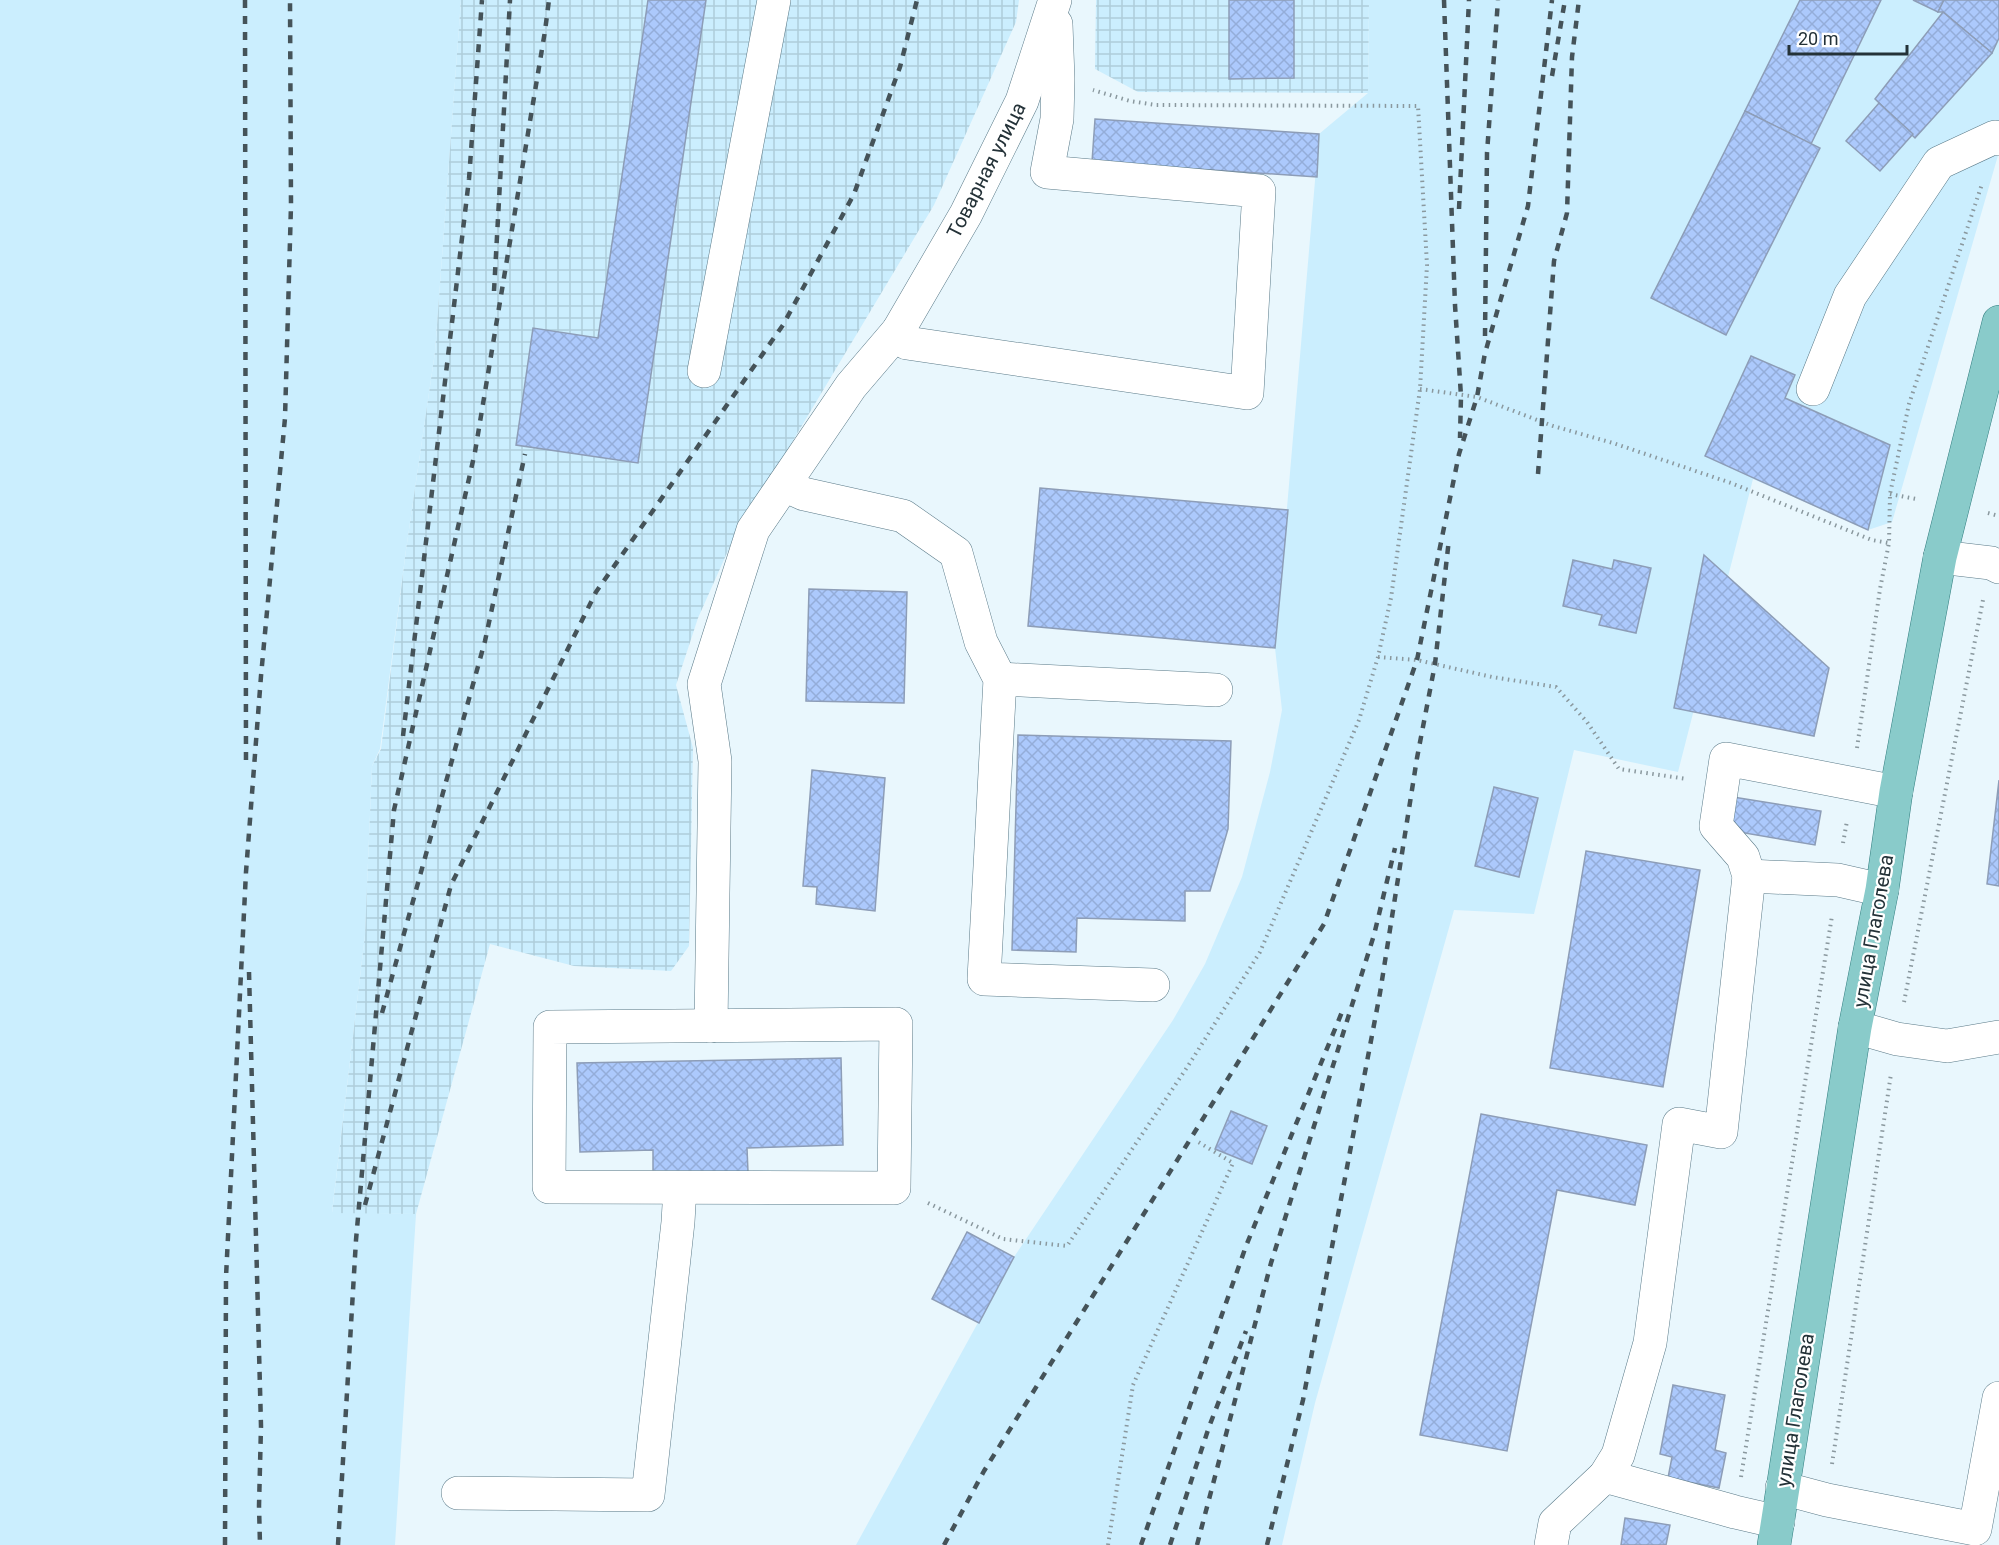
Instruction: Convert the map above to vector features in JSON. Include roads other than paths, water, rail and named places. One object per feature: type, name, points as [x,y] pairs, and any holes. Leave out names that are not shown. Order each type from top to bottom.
[{"type":"main road","name":"улица Глаголева","points":[[1776,1533],[1855,1027],[1882,890],[1896,792],[1940,557],[1999,322]]},
{"type":"street","points":[[704,371],[774,0]]},
{"type":"street","points":[[898,331],[907,343],[1247,393],[1259,191],[1047,172],[1057,118],[1055,0]]},
{"type":"street","name":"Товарная улица","points":[[711,1026],[715,761],[704,684],[753,530],[851,386],[898,331],[966,214],[1022,101],[1055,0]]},
{"type":"street","points":[[1813,389],[1850,296],[1939,163],[1997,138]]},
{"type":"street","points":[[784,485],[804,494],[903,516],[956,553],[981,642],[1000,679],[984,979],[1153,985]]},
{"type":"street","points":[[1940,557],[1991,563],[1999,567]]},
{"type":"street","points":[[1000,679],[1216,690]]},
{"type":"street","points":[[1551,1545],[1555,1523],[1605,1476],[1618,1455],[1650,1343],[1679,1124],[1721,1132],[1749,876],[1743,857],[1716,826],[1726,759],[1896,792]]},
{"type":"street","points":[[1749,876],[1838,880],[1882,890]]},
{"type":"street","points":[[896,1024],[894,1188],[549,1187],[550,1027],[711,1026],[896,1024]]},
{"type":"street","points":[[1855,1027],[1897,1039],[1947,1046],[1999,1037]]},
{"type":"street","points":[[458,1493],[648,1495],[680,1188]]},
{"type":"street","points":[[1782,1488],[1976,1537],[1999,1398]]},
{"type":"street","points":[[1605,1476],[1735,1512],[1776,1533]]},
{"type":"railway","points":[[245,0],[246,768]]},
{"type":"railway","points":[[225,1545],[226,1277],[246,872],[261,676],[285,418],[291,205],[290,0]]},
{"type":"railway","points":[[403,736],[469,179],[482,0]]},
{"type":"railway","points":[[494,291],[510,0]]},
{"type":"railway","points":[[338,1545],[356,1240],[394,810],[475,452],[549,0]]},
{"type":"railway","points":[[365,1205],[451,885],[596,592],[783,325],[854,194],[900,67],[917,0]]},
{"type":"railway","points":[[1444,0],[1455,305],[1461,396],[1460,438]]},
{"type":"railway","points":[[1459,209],[1469,0]]},
{"type":"railway","points":[[1485,336],[1487,153],[1498,0]]},
{"type":"railway","points":[[944,1545],[984,1471],[1324,924],[1417,660],[1459,454],[1477,397],[1485,353],[1528,206],[1552,0]]},
{"type":"railway","points":[[1552,76],[1565,0]]},
{"type":"railway","points":[[1538,474],[1554,261],[1567,213],[1572,57],[1579,0]]},
{"type":"railway","points":[[382,1013],[485,641],[525,454]]},
{"type":"railway","points":[[1267,1545],[1303,1400],[1380,993],[1417,758],[1435,664],[1449,539]]},
{"type":"railway","points":[[1197,1545],[1271,1263],[1374,935],[1395,848]]},
{"type":"railway","points":[[249,972],[261,1426],[260,1545]]},
{"type":"railway","points":[[1141,1545],[1246,1246],[1342,1012]]},
{"type":"railway","points":[[1170,1545],[1209,1427],[1246,1331]]}]
